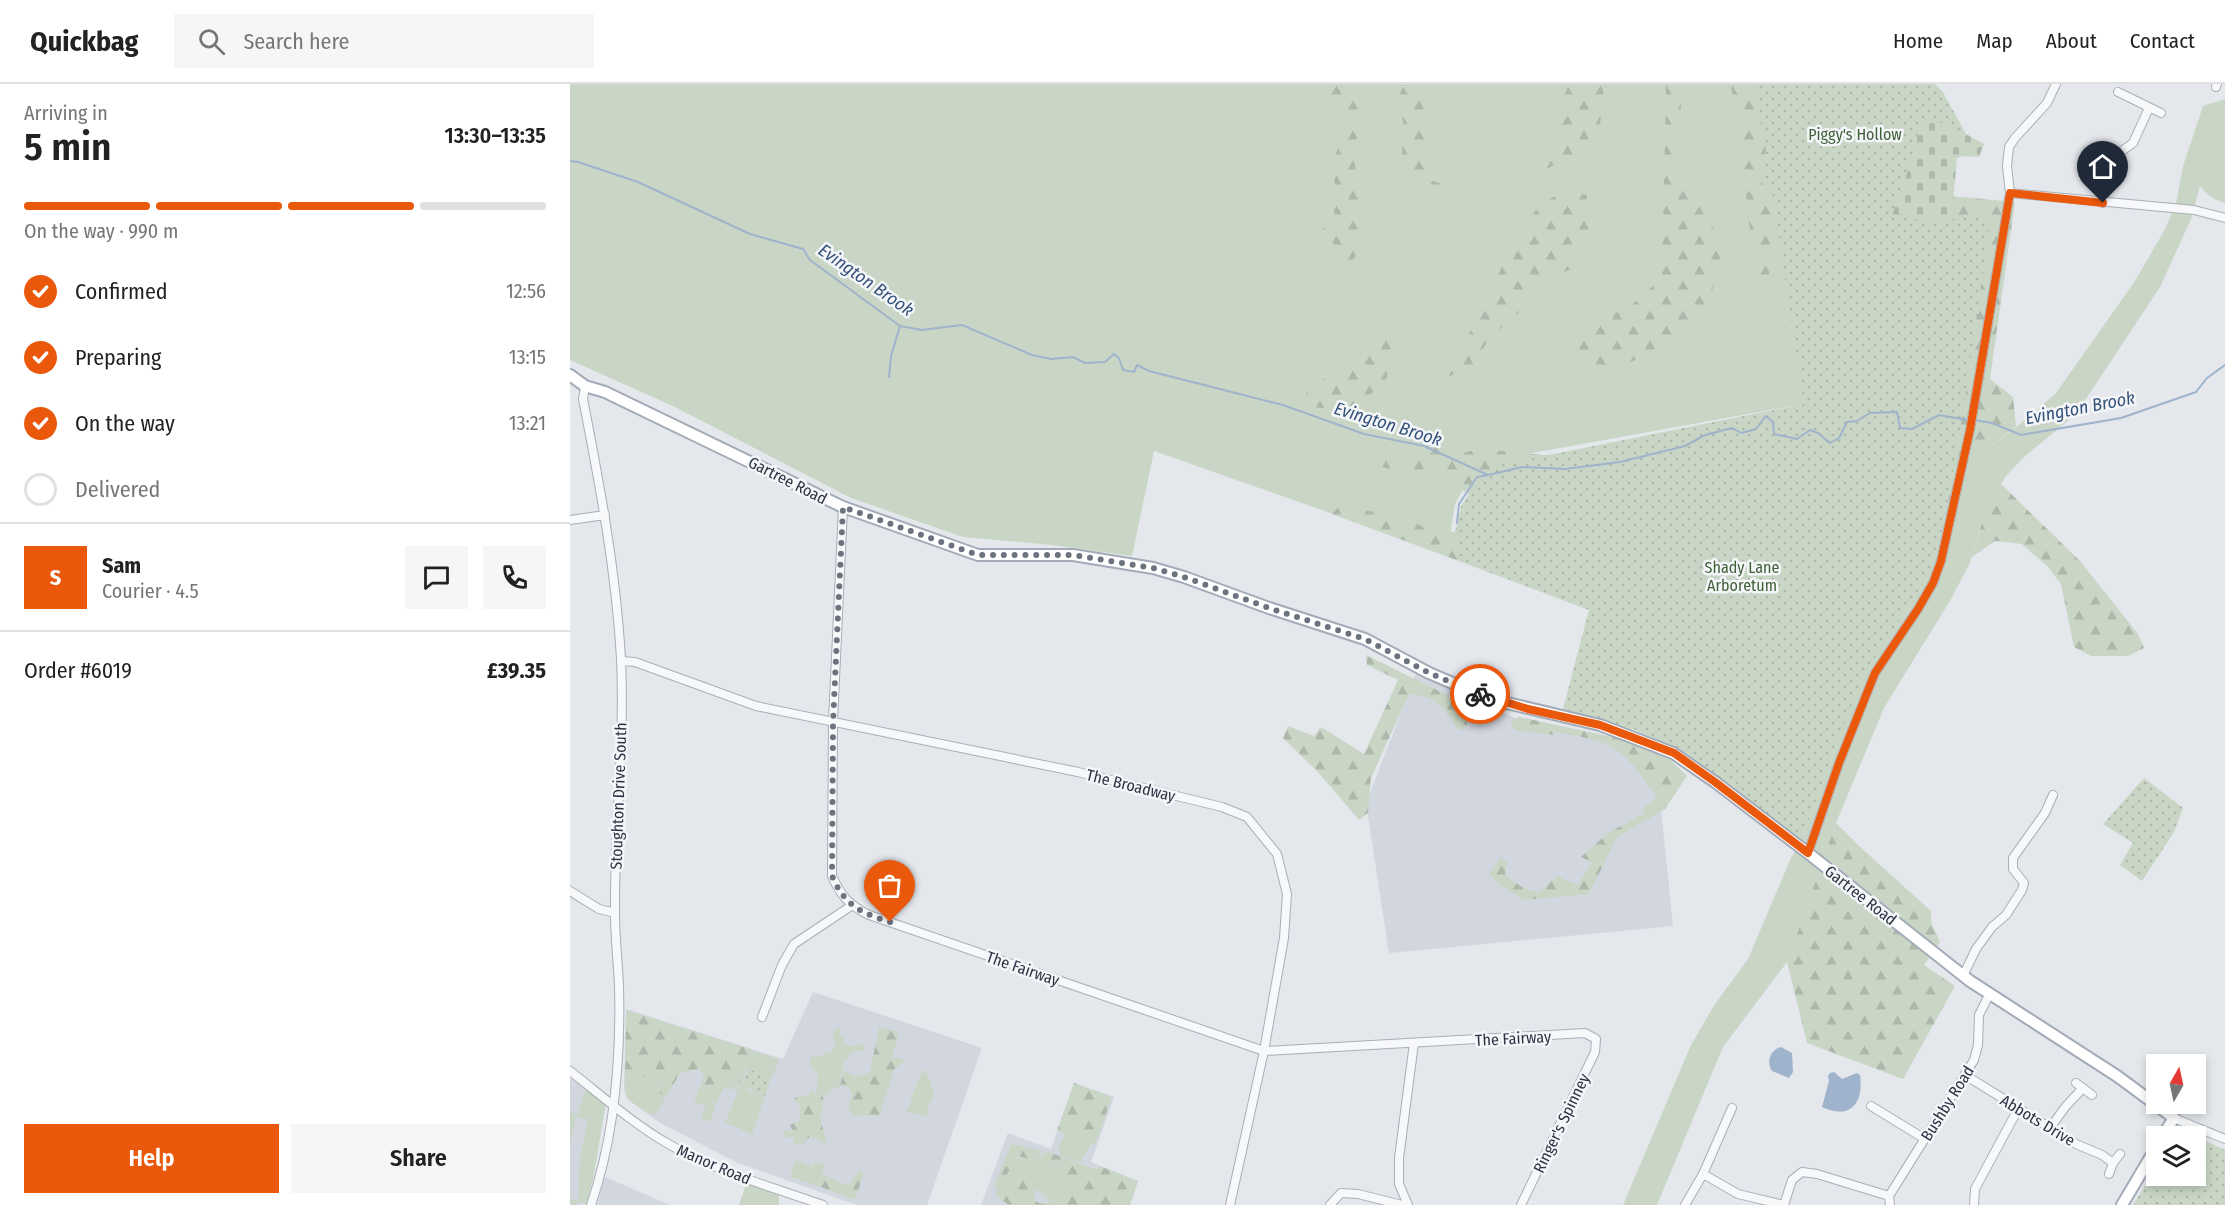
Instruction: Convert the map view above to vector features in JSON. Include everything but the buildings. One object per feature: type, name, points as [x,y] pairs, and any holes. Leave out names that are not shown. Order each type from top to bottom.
[{"type":"main road","name":"Gartree Road","points":[[570,375],[585,386],[605,392],[843,507],[978,555],[1073,555],[1153,568],[1365,639],[1429,673],[1490,699],[1600,725],[1674,753],[1808,853],[1989,995],[2117,1076],[2174,1118]]},
{"type":"main road","points":[[2169,1126],[2174,1118]]},
{"type":"main road","points":[[2122,1205],[2146,1165]]},
{"type":"street","points":[[1808,853],[1839,763],[1875,673],[1933,583],[1944,551],[1970,430],[2010,193],[2007,166],[2009,147],[2048,103],[2056,84]]},
{"type":"street","points":[[2118,92],[2161,113]]},
{"type":"street","points":[[2103,203],[2112,158],[2133,143],[2149,108]]},
{"type":"street","points":[[2010,193],[2194,210],[2225,218]]},
{"type":"street","name":"Stoughton Drive South","points":[[585,386],[583,399],[605,514],[615,587],[621,661],[615,913],[619,987],[618,1052],[614,1105],[603,1168],[591,1205]]},
{"type":"street","points":[[762,1017],[782,965],[795,944],[851,906],[837,889],[832,876],[833,723],[843,507]]},
{"type":"street","points":[[570,520],[605,514]]},
{"type":"street","name":"The Broadway","points":[[621,661],[635,662],[756,706],[1078,772],[1222,807],[1246,817],[1277,854],[1287,894],[1284,938],[1264,1051],[1230,1205]]},
{"type":"street","points":[[1963,976],[1976,949],[1992,927],[2006,915],[2022,890],[2024,883],[2013,869],[2013,858],[2048,800]]},
{"type":"street","points":[[570,891],[599,909],[615,913]]},
{"type":"street","name":"The Fairway","points":[[851,906],[869,915],[1264,1051],[1585,1033],[1596,1039]]},
{"type":"street","name":"Bushby Road","points":[[1890,1201],[1976,1053],[1979,1015],[1989,995]]},
{"type":"street","name":"Ringer's Spinney","points":[[1521,1205],[1595,1052],[1596,1039]]},
{"type":"street","points":[[1408,1205],[1399,1184],[1399,1158],[1414,1043]]},
{"type":"street","name":"Manor Road","points":[[570,1071],[664,1141],[695,1158],[727,1172],[823,1205]]},
{"type":"street","name":"Abbots Drive","points":[[1965,1075],[2076,1144],[2102,1155],[2113,1163]]},
{"type":"street","points":[[2050,1128],[2080,1086],[2092,1095]]},
{"type":"street","points":[[1876,1097],[1870,1108],[1925,1139]]},
{"type":"street","points":[[1685,1205],[1732,1108]]},
{"type":"street","points":[[1974,1205],[1975,1189],[2018,1109]]},
{"type":"street","name":"Gartree Road","points":[[2174,1118],[2225,1139]]},
{"type":"street","points":[[2109,1174],[2120,1154]]},
{"type":"street","points":[[1702,1173],[1738,1194],[1784,1205],[1792,1180],[1802,1172],[1817,1174],[1890,1201]]},
{"type":"street","points":[[1330,1205],[1341,1193],[1358,1194],[1402,1205]]},
{"type":"shaded area","points":[[1416,674],[1524,722],[1576,731],[1656,760],[1673,926],[1389,953],[1366,803]]},
{"type":"shaded area","points":[[813,992],[982,1048],[927,1205],[857,1205],[738,1163],[662,1124],[627,1099],[624,1090],[626,1009],[783,1059]]},
{"type":"shaded area","points":[[570,1078],[606,1103],[583,1205],[570,1205]]},
{"type":"shaded area","points":[[1074,1083],[1114,1097],[1091,1162],[1138,1181],[1130,1205],[981,1205],[1008,1133],[1051,1149]]},
{"type":"shaded area","points":[[605,1177],[670,1205],[597,1205]]},
{"type":"green space","points":[[570,84],[1803,84],[1775,187],[1804,404],[1494,460],[1470,477],[1455,504],[1447,554],[1154,451],[1132,556],[1052,545],[963,537],[851,498],[675,407],[570,360]]},
{"type":"green space","points":[[1318,84],[1354,84],[1354,98],[1361,119],[1354,152],[1357,186],[1364,215],[1357,232],[1361,248],[1352,261],[1340,259],[1334,244],[1324,237],[1321,231],[1334,218],[1335,184],[1332,163],[1349,122],[1348,109],[1340,100],[1311,93]]},
{"type":"green space","points":[[1404,84],[1419,84],[1430,135],[1430,180],[1450,187],[1449,190],[1417,181],[1412,172],[1401,163],[1404,131],[1400,94]]},
{"type":"green space","points":[[1569,84],[1604,84],[1600,125],[1591,159],[1573,156],[1546,169],[1544,157],[1548,154],[1556,158],[1564,135],[1559,109]]},
{"type":"green space","points":[[1666,84],[1683,94],[1672,163],[1724,246],[1708,307],[1665,346],[1633,361],[1595,371],[1575,354],[1586,323],[1627,309],[1662,278]]},
{"type":"green space","name":"Shady Lane Arboretum","points":[[1731,84],[1809,84],[1769,153],[1759,181],[1771,189],[1803,182],[2015,202],[1990,379],[2013,397],[2016,426],[1968,469],[1945,521],[1926,579],[1861,680],[1837,746],[1827,680],[1494,574],[1332,514],[1339,506],[1400,516],[1435,532],[1455,532],[1460,512],[1473,497],[1452,483],[1428,473],[1405,468],[1389,469],[1375,462],[1439,447],[1463,453],[1479,449],[1545,455],[1623,448],[1660,433],[1751,415],[1804,420],[1809,396],[1786,308],[1807,298],[1798,236],[1778,236],[1768,278],[1758,276],[1747,212],[1743,140],[1734,108]]},
{"type":"green space","name":"Shady Lane Arboretum","points":[[1756,84],[1935,84],[1943,92],[1966,134],[1958,135],[1946,124],[1922,119],[1905,180],[1891,217],[1940,221],[1979,215],[1990,222],[1945,521],[1926,579],[1861,680],[1800,843],[1673,747],[1633,729],[1562,713],[1589,610],[1457,560],[1461,506],[1478,480],[1494,466],[1804,404],[1771,185],[1763,180],[1761,162],[1766,151]]},
{"type":"green space","points":[[2225,99],[2225,203],[2211,197],[2200,186],[2191,219],[2160,287],[2076,414],[2023,458],[2006,476],[1987,505],[1970,563],[1951,599],[1884,708],[1836,823],[1787,962],[1723,1047],[1657,1205],[1623,1205],[1691,1045],[1715,1004],[1748,959],[1791,858],[1800,843],[1861,680],[1926,579],[1945,521],[1968,469],[1988,449],[2056,393],[2135,281],[2164,231],[2176,204],[2183,166],[2203,106]]},
{"type":"green space","points":[[1919,114],[1945,121],[1958,135],[1966,134],[1984,144],[1979,157],[1957,158],[1952,214],[1930,217],[1879,212]]},
{"type":"green space","points":[[1563,191],[1587,195],[1586,212],[1590,236],[1569,270],[1550,278],[1544,288],[1532,288],[1529,303],[1490,338],[1472,365],[1448,377],[1518,234],[1540,205]]},
{"type":"green space","points":[[1389,330],[1399,339],[1391,351],[1387,378],[1353,412],[1305,406],[1307,391]]},
{"type":"green space","points":[[2001,484],[2080,561],[2138,634],[2144,648],[2128,656],[2091,656],[2074,647],[2061,584],[2048,567],[2022,544],[1995,541],[1972,557],[1987,505]]},
{"type":"green space","points":[[1366,655],[1447,695],[1465,711],[1467,724],[1463,730],[1456,728],[1444,708],[1438,703],[1425,697],[1409,694],[1371,778],[1368,813],[1359,820],[1317,771],[1283,738],[1288,726],[1314,736],[1321,727],[1364,754],[1398,680],[1367,665]]},
{"type":"green space","points":[[1519,717],[1626,740],[1668,758],[1687,776],[1665,809],[1617,837],[1589,894],[1524,900],[1501,886],[1489,874],[1501,857],[1507,862],[1505,874],[1530,890],[1540,892],[1557,876],[1578,885],[1592,863],[1581,857],[1608,833],[1645,813],[1643,808],[1657,798],[1632,764],[1614,748],[1569,734],[1554,732],[1553,735],[1515,730],[1510,720]]},
{"type":"green space","points":[[2144,778],[2183,808],[2174,832],[2142,881],[2120,865],[2133,843],[2103,824]]},
{"type":"green space","points":[[1836,823],[1931,911],[1931,922],[1940,942],[1924,965],[1955,986],[1903,1079],[1807,1043],[1787,962]]},
{"type":"green space","points":[[626,1010],[753,1050],[750,1063],[742,1068],[740,1082],[730,1089],[724,1087],[716,1104],[704,1092],[705,1078],[699,1069],[680,1073],[667,1095],[660,1094],[661,1077],[650,1061],[646,1076],[638,1080],[625,1074]]},
{"type":"green space","points":[[841,1026],[840,1035],[845,1040],[844,1044],[852,1047],[864,1044],[864,1051],[854,1051],[848,1056],[848,1060],[844,1060],[839,1087],[831,1089],[825,1096],[816,1093],[818,1073],[811,1067],[809,1060],[814,1055],[822,1056],[827,1052],[831,1053],[836,1044],[832,1032]]},
{"type":"green space","points":[[879,1027],[899,1032],[892,1057],[906,1061],[895,1068],[879,1116],[851,1115],[848,1106],[852,1095],[849,1087],[840,1086],[844,1069],[856,1076],[870,1072]]},
{"type":"green space","points":[[754,1051],[779,1059],[772,1078],[746,1069],[742,1082],[748,1084],[747,1090],[764,1098],[752,1134],[725,1123],[738,1092],[732,1089],[741,1082],[742,1068],[750,1062]]},
{"type":"green space","points":[[650,1060],[660,1075],[660,1094],[667,1095],[654,1116],[630,1101],[625,1084],[625,1074],[638,1080]]},
{"type":"green space","points":[[749,1069],[771,1078],[764,1098],[751,1090],[743,1081]]},
{"type":"green space","points":[[922,1069],[928,1075],[934,1094],[928,1106],[927,1117],[906,1111],[910,1106]]},
{"type":"green space","points":[[704,1077],[704,1092],[716,1104],[710,1122],[701,1118],[706,1106],[694,1102]]},
{"type":"green space","points":[[1074,1083],[1112,1097],[1095,1145],[1057,1131]]},
{"type":"green space","points":[[586,1089],[606,1103],[593,1180],[586,1205],[579,1201],[577,1205],[570,1205],[570,1199],[578,1200],[580,1158],[588,1119],[576,1117],[570,1145],[570,1112],[577,1115]]},
{"type":"green space","points":[[811,1090],[823,1097],[820,1117],[827,1145],[812,1137],[806,1139],[804,1143],[793,1145],[795,1139],[783,1136],[784,1130],[793,1132],[790,1125],[799,1121],[800,1109],[794,1098],[809,1095]]},
{"type":"green space","points":[[1065,1134],[1091,1144],[1080,1162],[1060,1156],[1059,1146]]},
{"type":"green space","points":[[2206,1141],[2225,1150],[2225,1205],[2133,1205],[2146,1184],[2146,1186],[2206,1186]]},
{"type":"green space","points":[[1011,1144],[1043,1151],[1031,1160],[1019,1156],[1007,1174],[1006,1183],[1014,1186],[1022,1175],[1036,1188],[1034,1200],[1041,1204],[1051,1201],[1058,1202],[1067,1170],[1052,1161],[1046,1151],[1097,1170],[1099,1166],[1138,1181],[1130,1205],[1009,1205],[996,1196],[997,1188],[994,1186]]},
{"type":"green space","points":[[1047,1152],[1053,1163],[1067,1170],[1058,1202],[1051,1201],[1022,1176],[1014,1186],[1006,1183],[1007,1174],[1019,1157],[1031,1160]]},
{"type":"green space","points":[[795,1160],[813,1167],[814,1163],[825,1164],[818,1186],[790,1177]]},
{"type":"green space","points":[[859,1170],[864,1173],[855,1200],[818,1186],[822,1174],[846,1185],[851,1183]]},
{"type":"green space","points":[[748,1179],[779,1190],[779,1205],[739,1205]]},
{"type":"water","points":[[1781,1047],[1792,1053],[1793,1072],[1789,1078],[1770,1068],[1769,1060],[1772,1054]]},
{"type":"water","points":[[1834,1072],[1842,1079],[1857,1073],[1860,1075],[1860,1094],[1857,1101],[1853,1107],[1840,1112],[1822,1107],[1829,1081],[1828,1076]]},
{"type":"waterway","name":"Evington Brook","points":[[570,161],[638,182],[750,234],[803,249],[810,260],[900,326],[922,330],[962,325],[1032,355],[1051,359],[1073,357],[1085,363],[1105,362],[1114,354],[1119,358],[1123,370],[1134,372],[1137,365],[1149,371],[1283,405],[1364,434],[1424,446],[1488,475],[1522,467],[1565,469],[1620,462],[1685,446],[1705,435],[1732,428],[1741,433],[1756,429],[1766,416],[1773,422],[1774,434],[1797,439],[1810,430],[1818,433],[1830,443],[1839,438],[1847,422],[1857,421],[1870,413],[1897,412],[1900,428],[1912,429],[1939,415],[1968,420]]},
{"type":"waterway","points":[[889,377],[891,356],[900,326]]},
{"type":"waterway","name":"Evington Brook","points":[[1974,420],[1992,423],[2021,435],[2121,418],[2196,392],[2207,378],[2225,365]]},
{"type":"waterway","points":[[1457,523],[1459,504],[1477,477],[1488,475]]},
{"type":"way so far","points":[[890,922],[851,906],[837,889],[832,876],[833,723],[843,507],[978,555],[1073,555],[1153,568],[1184,577],[1365,639],[1429,673],[1480,694]]},
{"type":"route","points":[[1480,694],[1528,709],[1600,725],[1674,753],[1808,853],[1839,763],[1875,673],[1918,609],[1933,583],[1941,561],[1970,430],[2010,193],[2103,203]]},
{"type":"park label","name":"Piggy's Hollow","points":[[1855,134]]}]
